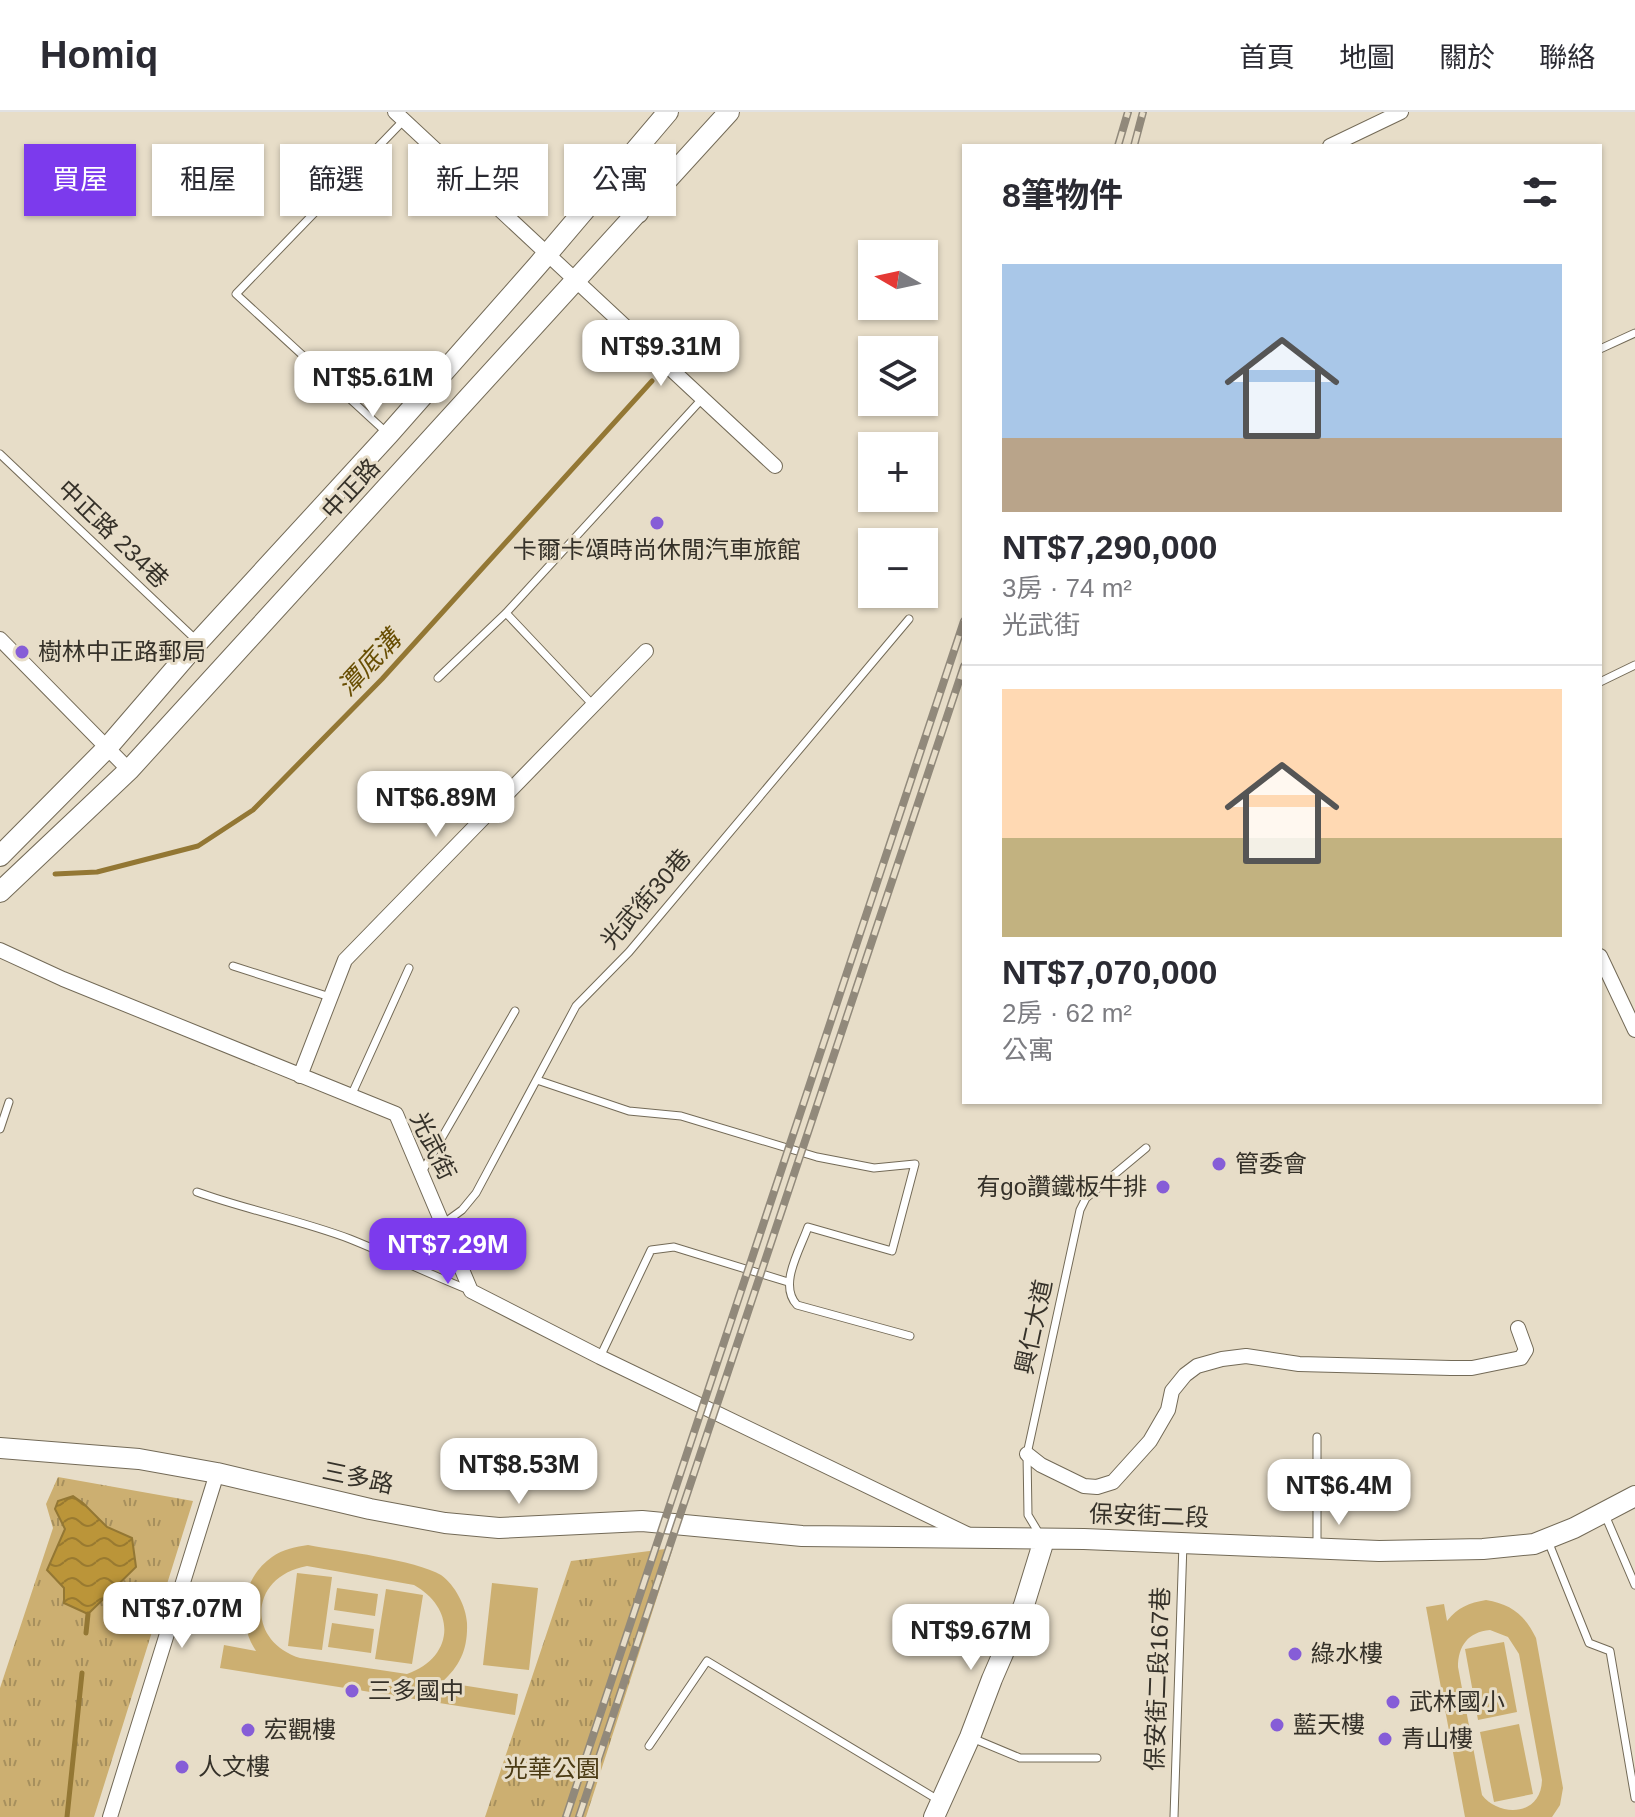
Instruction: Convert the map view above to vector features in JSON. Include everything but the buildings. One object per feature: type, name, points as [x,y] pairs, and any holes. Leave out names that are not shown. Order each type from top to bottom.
[{"type":"main road","name":"中正路","points":[[641,144],[668,112]]},
{"type":"main road","name":"中正路","points":[[676,171],[729,112]]},
{"type":"main road","name":"中正路","points":[[2,851],[107,748],[580,216]]},
{"type":"main road","name":"中正路","points":[[0,892],[129,770],[635,216]]},
{"type":"main road","name":"三多路","points":[[0,1448],[139,1459],[217,1473],[370,1509],[445,1523],[499,1528],[642,1521],[802,1536],[1044,1540]]},
{"type":"main road","name":"保安街二段","points":[[1044,1540],[1317,1548],[1520,1547],[1547,1539],[1635,1496]]},
{"type":"main road","points":[[937,1809],[1024,1605],[1044,1540]]},
{"type":"street","points":[[1334,144],[1401,112]]},
{"type":"street","points":[[399,116],[775,466]]},
{"type":"street","points":[[0,639],[129,770]]},
{"type":"street","points":[[300,1076],[345,960],[646,651]]},
{"type":"street","name":"光武街","points":[[0,950],[63,979],[396,1114],[471,1291]]},
{"type":"street","points":[[1602,959],[1629,1003],[1635,1030]]},
{"type":"street","points":[[471,1291],[977,1540]]},
{"type":"street","points":[[1027,1454],[1041,1465],[1084,1486],[1097,1487],[1113,1482],[1150,1441],[1168,1410],[1172,1391],[1197,1366],[1246,1356],[1312,1365],[1472,1368],[1521,1358],[1526,1350],[1518,1328]]},
{"type":"street","points":[[110,1817],[217,1473]]},
{"type":"lane","points":[[389,434],[236,294],[399,116]]},
{"type":"lane","points":[[1602,348],[1635,333]]},
{"type":"lane","points":[[438,678],[506,613],[701,400]]},
{"type":"lane","name":"中正路 234巷","points":[[0,454],[192,636],[200,640]]},
{"type":"lane","points":[[506,613],[593,705]]},
{"type":"lane","name":"光武街30巷","points":[[444,1223],[462,1210],[476,1193],[576,1006],[629,952],[909,619]]},
{"type":"lane","points":[[1602,681],[1635,665]]},
{"type":"lane","points":[[233,966],[330,997]]},
{"type":"lane","points":[[351,1096],[409,968]]},
{"type":"lane","points":[[422,1172],[515,1011]]},
{"type":"lane","points":[[537,1080],[629,1111],[681,1116],[817,1157],[874,1168],[915,1164],[892,1251],[808,1227],[788,1282],[789,1297],[797,1305],[910,1336]]},
{"type":"lane","points":[[0,1129],[9,1102]]},
{"type":"lane","name":"興仁大道","points":[[1044,1540],[1030,1522],[1027,1454],[1080,1210],[1086,1198],[1146,1148]]},
{"type":"lane","points":[[197,1192],[351,1240],[471,1291]]},
{"type":"lane","points":[[600,1357],[651,1250],[674,1247],[788,1282]]},
{"type":"lane","points":[[1317,1437],[1317,1548]]},
{"type":"lane","points":[[1604,1513],[1635,1585]]},
{"type":"lane","points":[[1547,1539],[1589,1643],[1610,1651],[1635,1798]]},
{"type":"lane","name":"保安街二段167巷","points":[[1174,1817],[1183,1543]]},
{"type":"lane","points":[[649,1746],[707,1661],[937,1809]]},
{"type":"lane","points":[[970,1737],[1020,1758],[1097,1758]]},
{"type":"green space","points":[[58,1477],[193,1501],[94,1817],[0,1817],[0,1688],[53,1528],[46,1504]]},
{"type":"green space","points":[[308,1545],[396,1560],[441,1575],[459,1596],[467,1623],[462,1656],[442,1682],[518,1694],[515,1715],[220,1668],[224,1645],[256,1651],[244,1614],[248,1588],[254,1577],[276,1554]],"holes":[[[307,1566],[414,1585],[438,1607],[444,1632],[434,1657],[423,1667],[407,1674],[300,1658],[282,1649],[263,1624],[265,1595],[274,1582],[288,1572]]]},
{"type":"green space","name":"光華公園","points":[[673,1548],[586,1817],[485,1817],[571,1561]]},
{"type":"green space","points":[[297,1573],[332,1577],[322,1650],[288,1646]]},
{"type":"green space","points":[[492,1583],[538,1588],[529,1670],[483,1665]]},
{"type":"green space","points":[[337,1588],[378,1594],[375,1616],[334,1610]]},
{"type":"green space","points":[[386,1589],[423,1595],[412,1664],[375,1659]]},
{"type":"green space","points":[[1486,1600],[1516,1612],[1536,1638],[1563,1788],[1560,1805],[1552,1817],[1465,1817],[1426,1607],[1444,1604],[1447,1621],[1469,1604]],"holes":[[[1490,1630],[1508,1637],[1519,1654],[1542,1780],[1535,1801],[1518,1810],[1498,1807],[1482,1795],[1458,1667],[1462,1647],[1470,1637]]]},
{"type":"green space","points":[[332,1623],[374,1629],[371,1653],[328,1647]]},
{"type":"green space","points":[[1504,1642],[1517,1712],[1478,1720],[1465,1649]]},
{"type":"green space","points":[[1519,1724],[1533,1794],[1494,1802],[1480,1732]]},
{"type":"water","points":[[73,1496],[107,1527],[132,1538],[136,1567],[88,1614],[64,1603],[64,1588],[47,1570],[65,1529],[55,1509],[58,1501]]},
{"type":"waterway","name":"潭底溝","points":[[55,874],[97,872],[198,846],[253,810],[382,679],[652,381]]},
{"type":"waterway","points":[[86,1633],[88,1614]]},
{"type":"waterway","points":[[67,1817],[82,1673]]},
{"type":"railway","points":[[1119,144],[1128,112]]},
{"type":"railway","points":[[1135,144],[1143,112]]},
{"type":"railway","points":[[566,1817],[962,627]]},
{"type":"railway","points":[[579,1817],[962,672]]},
{"type":"place","name":"卡爾卡頌時尚休閒汽車旅館","points":[[657,523]]},
{"type":"place","name":"樹林中正路郵局","points":[[22,652]]},
{"type":"place","name":"管委會","points":[[1219,1164]]},
{"type":"place","name":"有go讚鐵板牛排","points":[[1163,1187]]},
{"type":"place","name":"綠水樓","points":[[1295,1654]]},
{"type":"place","name":"三多國中","points":[[352,1691]]},
{"type":"place","name":"武林國小","points":[[1393,1702]]},
{"type":"place","name":"藍天樓","points":[[1277,1725]]},
{"type":"place","name":"宏觀樓","points":[[248,1730]]},
{"type":"place","name":"青山樓","points":[[1385,1739]]},
{"type":"place","name":"人文樓","points":[[182,1767]]}]
